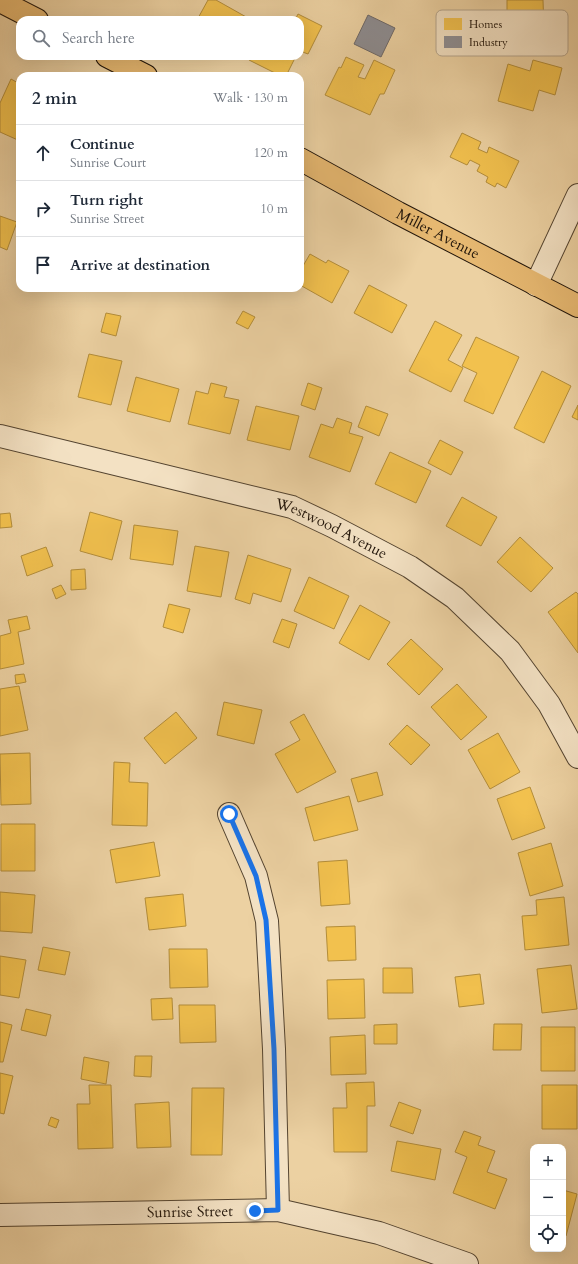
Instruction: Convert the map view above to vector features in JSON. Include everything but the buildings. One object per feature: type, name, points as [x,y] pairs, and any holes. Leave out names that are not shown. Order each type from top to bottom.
[{"type":"main road","points":[[0,1],[29,16]]},
{"type":"main road","points":[[115,60],[138,72]]},
{"type":"main road","name":"Miller Avenue","points":[[304,161],[398,213],[578,306]]},
{"type":"street","points":[[536,285],[578,195]]},
{"type":"street","name":"Westwood Avenue","points":[[0,436],[292,507],[410,567],[455,598],[510,651],[549,704],[578,756]]},
{"type":"street","points":[[229,814],[256,876],[266,920],[274,1049],[278,1210]]},
{"type":"street","name":"Sunrise Street","points":[[0,1215],[278,1210],[379,1233],[467,1264]]},
{"type":"route","points":[[229,814],[256,876],[266,920],[274,1049],[278,1210],[255,1211]]}]
